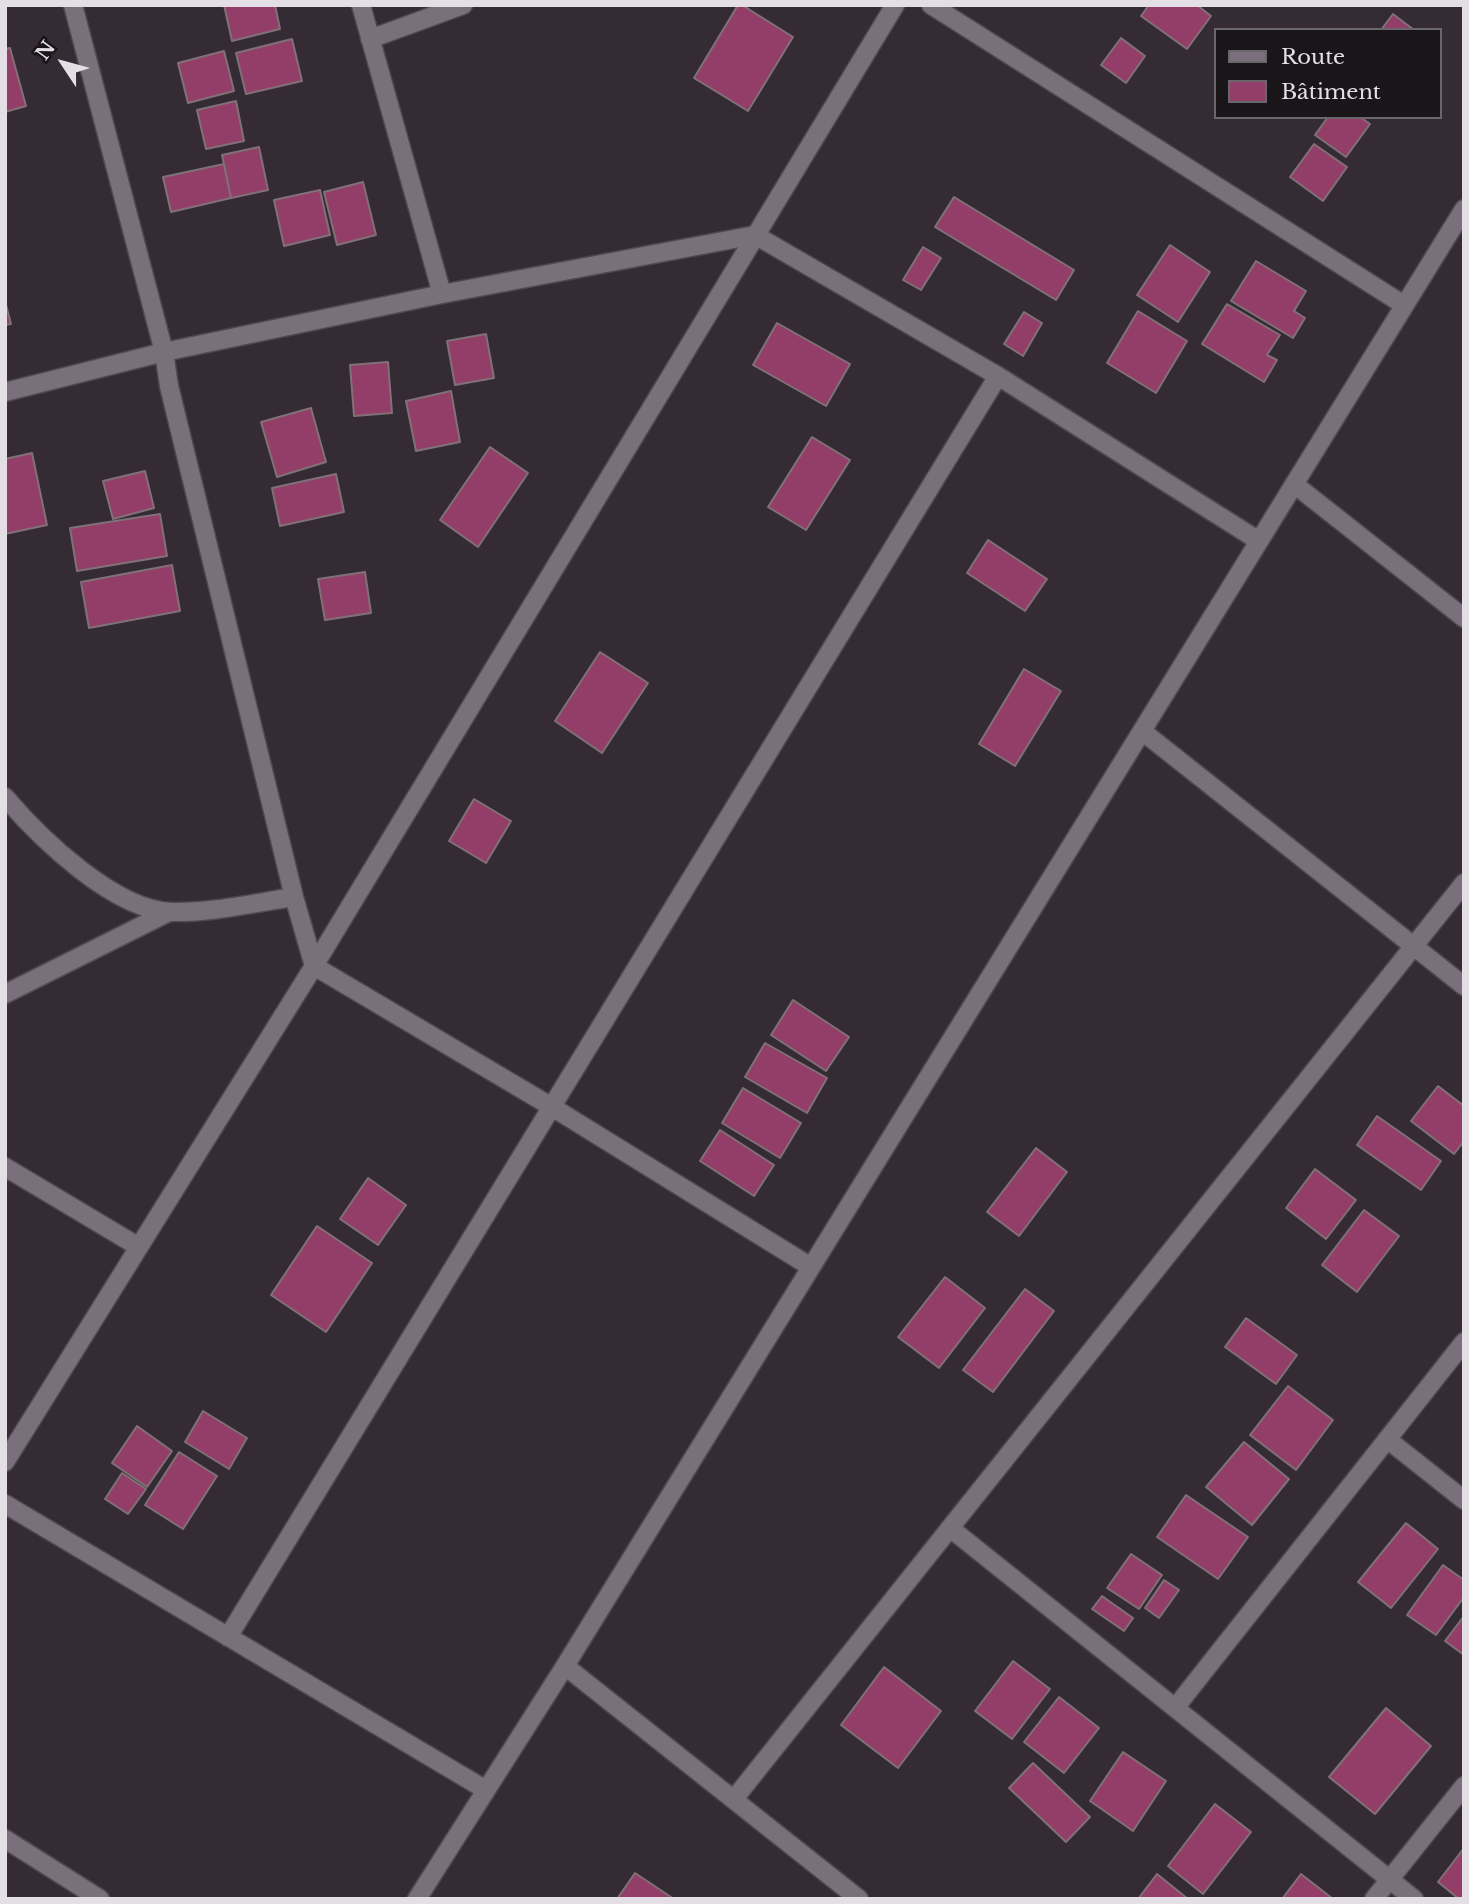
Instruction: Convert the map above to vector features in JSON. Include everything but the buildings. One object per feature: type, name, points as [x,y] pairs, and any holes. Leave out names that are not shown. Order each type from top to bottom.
[{"type":"street","points":[[73,5],[164,352],[169,386],[294,897],[314,967],[552,1107],[811,1267]]},
{"type":"street","points":[[361,5],[442,294]]},
{"type":"street","points":[[370,39],[463,5]]},
{"type":"street","points":[[5,1462],[314,967],[895,5]]},
{"type":"street","points":[[931,5],[1404,305]]},
{"type":"street","points":[[417,1899],[565,1666],[1464,209]]},
{"type":"street","points":[[5,392],[164,352],[442,294],[755,235],[998,376],[1259,541]]},
{"type":"street","points":[[228,1637],[998,376]]},
{"type":"street","points":[[1294,484],[1464,618]]},
{"type":"street","points":[[1142,732],[1464,986]]},
{"type":"street","points":[[5,797],[25,820],[100,884],[129,900],[169,912],[294,897]]},
{"type":"street","points":[[734,1800],[1464,883]]},
{"type":"street","points":[[5,994],[169,912]]},
{"type":"street","points":[[5,1167],[139,1247]]},
{"type":"street","points":[[1175,1708],[1464,1342]]},
{"type":"street","points":[[1387,1439],[1464,1500]]},
{"type":"street","points":[[5,1504],[486,1790]]},
{"type":"street","points":[[950,1528],[1414,1899]]},
{"type":"street","points":[[565,1666],[859,1899]]},
{"type":"street","points":[[1374,1899],[1464,1786]]},
{"type":"street","points":[[5,1839],[100,1899]]}]
